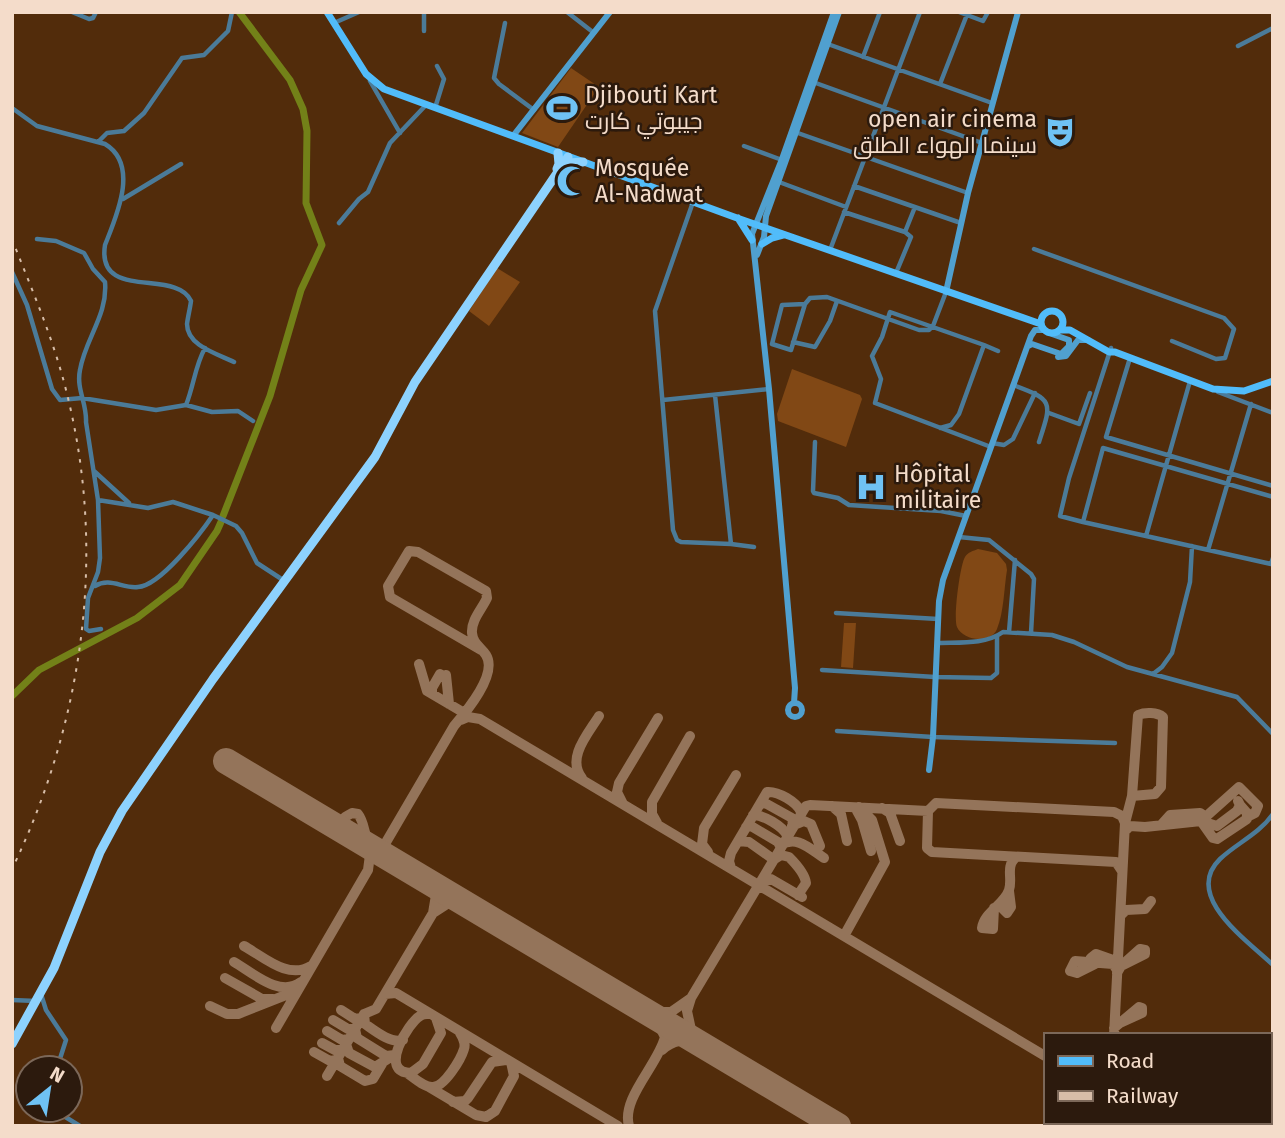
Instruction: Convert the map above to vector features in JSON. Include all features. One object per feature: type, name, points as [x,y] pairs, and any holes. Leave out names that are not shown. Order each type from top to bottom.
[{"type":"highway","points":[[557,170],[559,153]]},
{"type":"highway","points":[[557,170],[559,153]]},
{"type":"highway","points":[[12,1044],[39,998],[63,948],[100,852],[121,811],[284,580],[375,457],[415,382],[557,170],[569,163],[583,162]]},
{"type":"main road","points":[[327,12],[366,74],[384,89],[737,218],[1005,311],[1052,334],[1070,330],[1112,351],[1213,389],[1244,391],[1273,382]]},
{"type":"main road","points":[[737,218],[752,240]]},
{"type":"main road","points":[[762,244],[787,234]]},
{"type":"main road","points":[[1005,311],[1033,316],[1055,312],[1112,351]]},
{"type":"main road","points":[[1039,326],[1046,313]]},
{"type":"main road","points":[[1061,330],[1063,320]]},
{"type":"street","points":[[72,12],[89,19],[93,18],[96,12]]},
{"type":"street","points":[[98,142],[107,132],[124,131],[130,127],[156,97],[179,60],[190,55],[204,55],[228,31],[232,12]]},
{"type":"street","points":[[334,23],[359,12]]},
{"type":"street","points":[[424,12],[424,31]]},
{"type":"street","points":[[567,12],[594,33]]},
{"type":"street","points":[[513,136],[610,12]]},
{"type":"street","points":[[756,257],[762,244],[760,225],[837,12]]},
{"type":"street","points":[[863,57],[880,12]]},
{"type":"street","points":[[830,250],[920,12]]},
{"type":"street","points":[[959,12],[983,21],[988,12]]},
{"type":"street","points":[[805,304],[782,305],[772,344],[791,350],[805,304],[810,298],[819,296],[919,330],[929,330],[933,326],[946,292],[968,193],[1018,12]]},
{"type":"street","points":[[940,85],[967,14]]},
{"type":"street","points":[[505,23],[494,78],[499,85],[534,110]]},
{"type":"street","points":[[1238,46],[1273,28]]},
{"type":"street","points":[[825,43],[992,103]]},
{"type":"street","points":[[435,108],[444,79],[436,66]]},
{"type":"street","points":[[366,74],[400,133]]},
{"type":"street","points":[[811,81],[982,143]]},
{"type":"street","points":[[340,223],[359,198],[368,192],[390,144],[427,104]]},
{"type":"street","points":[[12,108],[37,126],[109,146],[122,172],[122,200],[104,253],[108,265],[114,274],[137,283],[157,284],[184,291],[191,301],[188,332],[191,338],[234,362]]},
{"type":"street","points":[[794,132],[968,193]]},
{"type":"street","points":[[744,146],[784,161]]},
{"type":"street","points":[[784,161],[779,182],[752,240],[769,389],[797,705]]},
{"type":"street","points":[[122,200],[181,164]]},
{"type":"street","points":[[779,182],[905,232],[911,237],[896,274]]},
{"type":"street","points":[[854,186],[961,223]]},
{"type":"street","points":[[693,202],[655,311],[674,535],[681,542],[754,547]]},
{"type":"street","points":[[905,232],[915,207]]},
{"type":"street","points":[[37,239],[56,241],[83,253],[93,269],[106,282]]},
{"type":"street","points":[[1034,249],[1224,318],[1234,329],[1225,358],[1216,359],[1172,341]]},
{"type":"street","points":[[12,272],[27,305],[54,395],[63,401],[82,398],[145,410],[163,410],[186,405],[212,412],[238,411],[253,421]]},
{"type":"street","points":[[101,629],[86,629],[88,598],[99,572],[100,558],[98,500],[86,422],[87,408],[78,388],[79,371],[105,301],[106,282],[114,274]]},
{"type":"street","points":[[793,342],[814,347],[830,321],[837,301]]},
{"type":"street","points":[[887,319],[882,337],[872,356],[881,379],[875,403],[992,445],[1004,445],[1013,439],[1027,404],[1035,393]]},
{"type":"street","points":[[933,326],[998,351]]},
{"type":"street","points":[[929,770],[938,619],[943,580],[1013,385],[1027,348],[1039,326]]},
{"type":"street","points":[[1027,348],[1032,344],[1061,354],[1069,346],[1069,340],[1052,334]]},
{"type":"street","points":[[1027,348],[1031,346],[1064,357],[1078,340],[1088,340]]},
{"type":"street","points":[[940,428],[951,425],[959,414],[984,345]]},
{"type":"street","points":[[186,405],[196,365],[205,348]]},
{"type":"street","points":[[1112,351],[1060,516],[1272,562]]},
{"type":"street","points":[[1083,522],[1130,358]]},
{"type":"street","points":[[1146,536],[1190,381]]},
{"type":"street","points":[[1013,385],[1046,400],[1049,413],[1039,442]]},
{"type":"street","points":[[663,400],[769,389]]},
{"type":"street","points":[[1213,389],[1273,413]]},
{"type":"street","points":[[1049,413],[1079,424],[1090,393]]},
{"type":"street","points":[[715,395],[731,544]]},
{"type":"street","points":[[1208,550],[1251,404]]},
{"type":"street","points":[[1106,437],[1273,486]]},
{"type":"street","points":[[815,442],[814,493],[838,498],[849,505],[941,511],[966,516]]},
{"type":"street","points":[[1103,448],[1273,497]]},
{"type":"street","points":[[93,469],[129,504]]},
{"type":"street","points":[[98,500],[148,508],[173,502],[213,515],[236,526],[257,563],[284,580]]},
{"type":"street","points":[[92,589],[105,582],[137,588],[149,583],[189,548],[213,515]]},
{"type":"street","points":[[959,537],[989,540],[1015,559],[1034,579],[1031,632]]},
{"type":"street","points":[[1153,674],[1172,653],[1190,582],[1192,546]]},
{"type":"street","points":[[1009,632],[1015,559]]},
{"type":"street","points":[[836,613],[938,619]]},
{"type":"street","points":[[937,643],[967,643],[1003,632],[1053,635],[1127,667],[1237,697],[1273,734]]},
{"type":"street","points":[[821,670],[935,677],[991,677],[997,673],[997,636]]},
{"type":"street","points":[[837,731],[1115,743]]},
{"type":"street","points":[[1273,814],[1264,827],[1219,860],[1212,870],[1208,889],[1218,912],[1273,965]]},
{"type":"street","points":[[12,1000],[39,998],[66,1040],[62,1054]]},
{"type":"shaded area","name":"Djibouti Kart جيبوتي كارت","points":[[571,68],[599,87],[558,147],[522,133]]},
{"type":"shaded area","points":[[497,268],[520,282],[489,326],[469,311]]},
{"type":"shaded area","points":[[792,369],[860,395],[862,399],[846,447],[778,421],[777,414]]},
{"type":"shaded area","points":[[978,549],[997,553],[1006,564],[1007,570],[997,629],[994,634],[983,639],[971,638],[960,632],[956,622],[963,562],[968,554]]},
{"type":"shaded area","points":[[844,623],[856,623],[853,668],[841,667]]},
{"type":"waterway","points":[[223,516],[270,396],[301,290],[322,245],[306,203],[307,131],[303,109],[290,80],[239,12]]},
{"type":"waterway","points":[[12,696],[39,670],[137,618],[180,585],[221,522]]},
{"type":"taxiway","points":[[386,856],[385,844],[454,726],[479,692],[489,663],[472,633],[475,619],[487,598],[486,591],[418,552],[409,551],[388,586],[390,597],[481,650]]},
{"type":"taxiway","points":[[419,664],[427,691],[466,714]]},
{"type":"taxiway","points":[[432,694],[432,688],[440,674]]},
{"type":"taxiway","points":[[446,675],[449,704]]},
{"type":"taxiway","points":[[1158,714],[1163,717],[1161,787],[1155,794],[1132,796],[1138,715],[1158,714]]},
{"type":"taxiway","points":[[582,778],[576,762],[577,754],[599,716]]},
{"type":"taxiway","points":[[461,720],[468,717],[480,719],[1044,1055]]},
{"type":"taxiway","points":[[623,804],[617,792],[619,783],[658,718]]},
{"type":"taxiway","points":[[657,823],[652,814],[652,802],[690,736]]},
{"type":"taxiway","points":[[708,852],[702,844],[704,828],[736,775]]},
{"type":"taxiway","points":[[1125,831],[1130,826],[1201,821],[1239,787],[1258,806],[1255,813],[1247,813]]},
{"type":"taxiway","points":[[731,868],[731,853],[767,792],[787,798],[801,812]]},
{"type":"taxiway","points":[[1114,1033],[1125,823],[1132,796]]},
{"type":"taxiway","points":[[1201,821],[1217,826],[1237,811],[1240,805],[1238,801]]},
{"type":"taxiway","points":[[760,804],[765,803],[792,818],[793,825]]},
{"type":"taxiway","points":[[1122,871],[1116,862],[932,852],[927,848],[928,811],[936,803],[1114,812],[1122,816],[1125,823]]},
{"type":"taxiway","points":[[1201,821],[1213,838],[1217,839],[1247,819],[1247,813],[1240,805]]},
{"type":"taxiway","points":[[691,998],[806,806],[928,811]]},
{"type":"taxiway","points":[[832,806],[841,814],[847,841]]},
{"type":"taxiway","points":[[844,936],[885,862],[872,820],[859,807]]},
{"type":"taxiway","points":[[882,808],[890,813],[900,841]]},
{"type":"taxiway","points":[[856,809],[871,851]]},
{"type":"taxiway","points":[[343,830],[345,817],[352,813],[358,814],[372,848]]},
{"type":"taxiway","points":[[1161,825],[1170,815],[1200,813],[1203,820]]},
{"type":"taxiway","points":[[753,815],[772,822],[787,835]]},
{"type":"taxiway","points":[[792,826],[804,821],[811,824],[820,846]]},
{"type":"taxiway","points":[[746,827],[751,826],[778,842],[780,846],[797,842],[824,858]]},
{"type":"taxiway","points":[[738,841],[749,842],[773,859]]},
{"type":"taxiway","points":[[276,1028],[368,870],[370,855],[366,844]]},
{"type":"taxiway","points":[[773,860],[781,855],[789,857],[799,869],[806,883],[798,895]]},
{"type":"taxiway","points":[[994,908],[993,929],[982,928],[986,917],[1009,890],[1010,869],[1016,857]]},
{"type":"taxiway","points":[[758,884],[771,879],[802,897]]},
{"type":"taxiway","points":[[327,1076],[364,1014],[376,1009],[433,913],[436,895],[429,882]]},
{"type":"taxiway","points":[[1009,891],[1011,907],[1007,913],[1003,909],[1009,891]]},
{"type":"taxiway","points":[[1121,915],[1126,910],[1145,909],[1151,901]]},
{"type":"taxiway","points":[[433,913],[450,902],[465,903]]},
{"type":"taxiway","points":[[244,946],[285,969],[302,970],[311,966]]},
{"type":"taxiway","points":[[1117,973],[1121,966],[1140,949],[1145,950],[1145,954],[1123,965]]},
{"type":"taxiway","points":[[1117,967],[1113,960],[1096,954],[1091,958],[1095,964],[1077,973],[1070,971],[1075,961],[1113,964],[1117,970]]},
{"type":"taxiway","points":[[234,962],[276,986],[293,986],[301,982]]},
{"type":"taxiway","points":[[225,978],[262,999],[273,999]]},
{"type":"taxiway","points":[[210,1006],[227,1014],[238,1014],[296,991]]},
{"type":"taxiway","points":[[385,994],[396,993],[618,1126]]},
{"type":"taxiway","points":[[648,1012],[671,1012],[691,998],[687,1011],[693,1039]]},
{"type":"taxiway","points":[[1114,1028],[1139,1007],[1142,1008],[1142,1013],[1120,1023]]},
{"type":"taxiway","points":[[341,1010],[355,1019],[361,1018]]},
{"type":"taxiway","points":[[364,1014],[365,1024],[373,1030],[388,1039],[403,1040]]},
{"type":"taxiway","points":[[431,1014],[424,1014],[415,1020],[403,1037],[396,1057],[401,1071],[411,1073],[423,1064],[441,1033],[436,1018]]},
{"type":"taxiway","points":[[629,1126],[630,1104],[665,1037],[655,1017]]},
{"type":"taxiway","points":[[333,1020],[348,1029],[355,1029],[357,1038],[386,1056],[395,1055]]},
{"type":"taxiway","points":[[327,1031],[342,1040],[349,1039]]},
{"type":"taxiway","points":[[407,1073],[429,1087],[442,1083],[456,1066],[464,1049],[460,1033]]},
{"type":"taxiway","points":[[662,1050],[679,1041],[698,1042]]},
{"type":"taxiway","points":[[322,1043],[335,1050],[343,1050]]},
{"type":"taxiway","points":[[346,1044],[349,1053],[375,1067],[394,1055]]},
{"type":"taxiway","points":[[314,1052],[330,1061],[336,1060]]},
{"type":"taxiway","points":[[338,1058],[340,1066],[365,1081],[373,1079],[382,1064]]},
{"type":"taxiway","points":[[453,1102],[465,1101],[468,1098],[492,1062],[506,1060]]},
{"type":"taxiway","points":[[429,1087],[476,1115],[486,1117],[495,1111],[514,1076],[511,1062]]},
{"type":"runway","points":[[226,761],[838,1126]]},
{"type":"railway","points":[[12,239],[49,335],[67,394],[79,454],[85,515],[86,576],[81,636],[71,696],[56,755],[36,813],[12,869]]},
{"type":"place","name":"Djibouti Kart جيبوتي كارت","points":[[562,108]]},
{"type":"place","name":"open air cinema سينما الهواء الطلق","points":[[1060,132]]},
{"type":"place","name":"Mosquée Al-Nadwat","points":[[572,181]]},
{"type":"place","name":"Hôpital militaire","points":[[871,487]]}]
